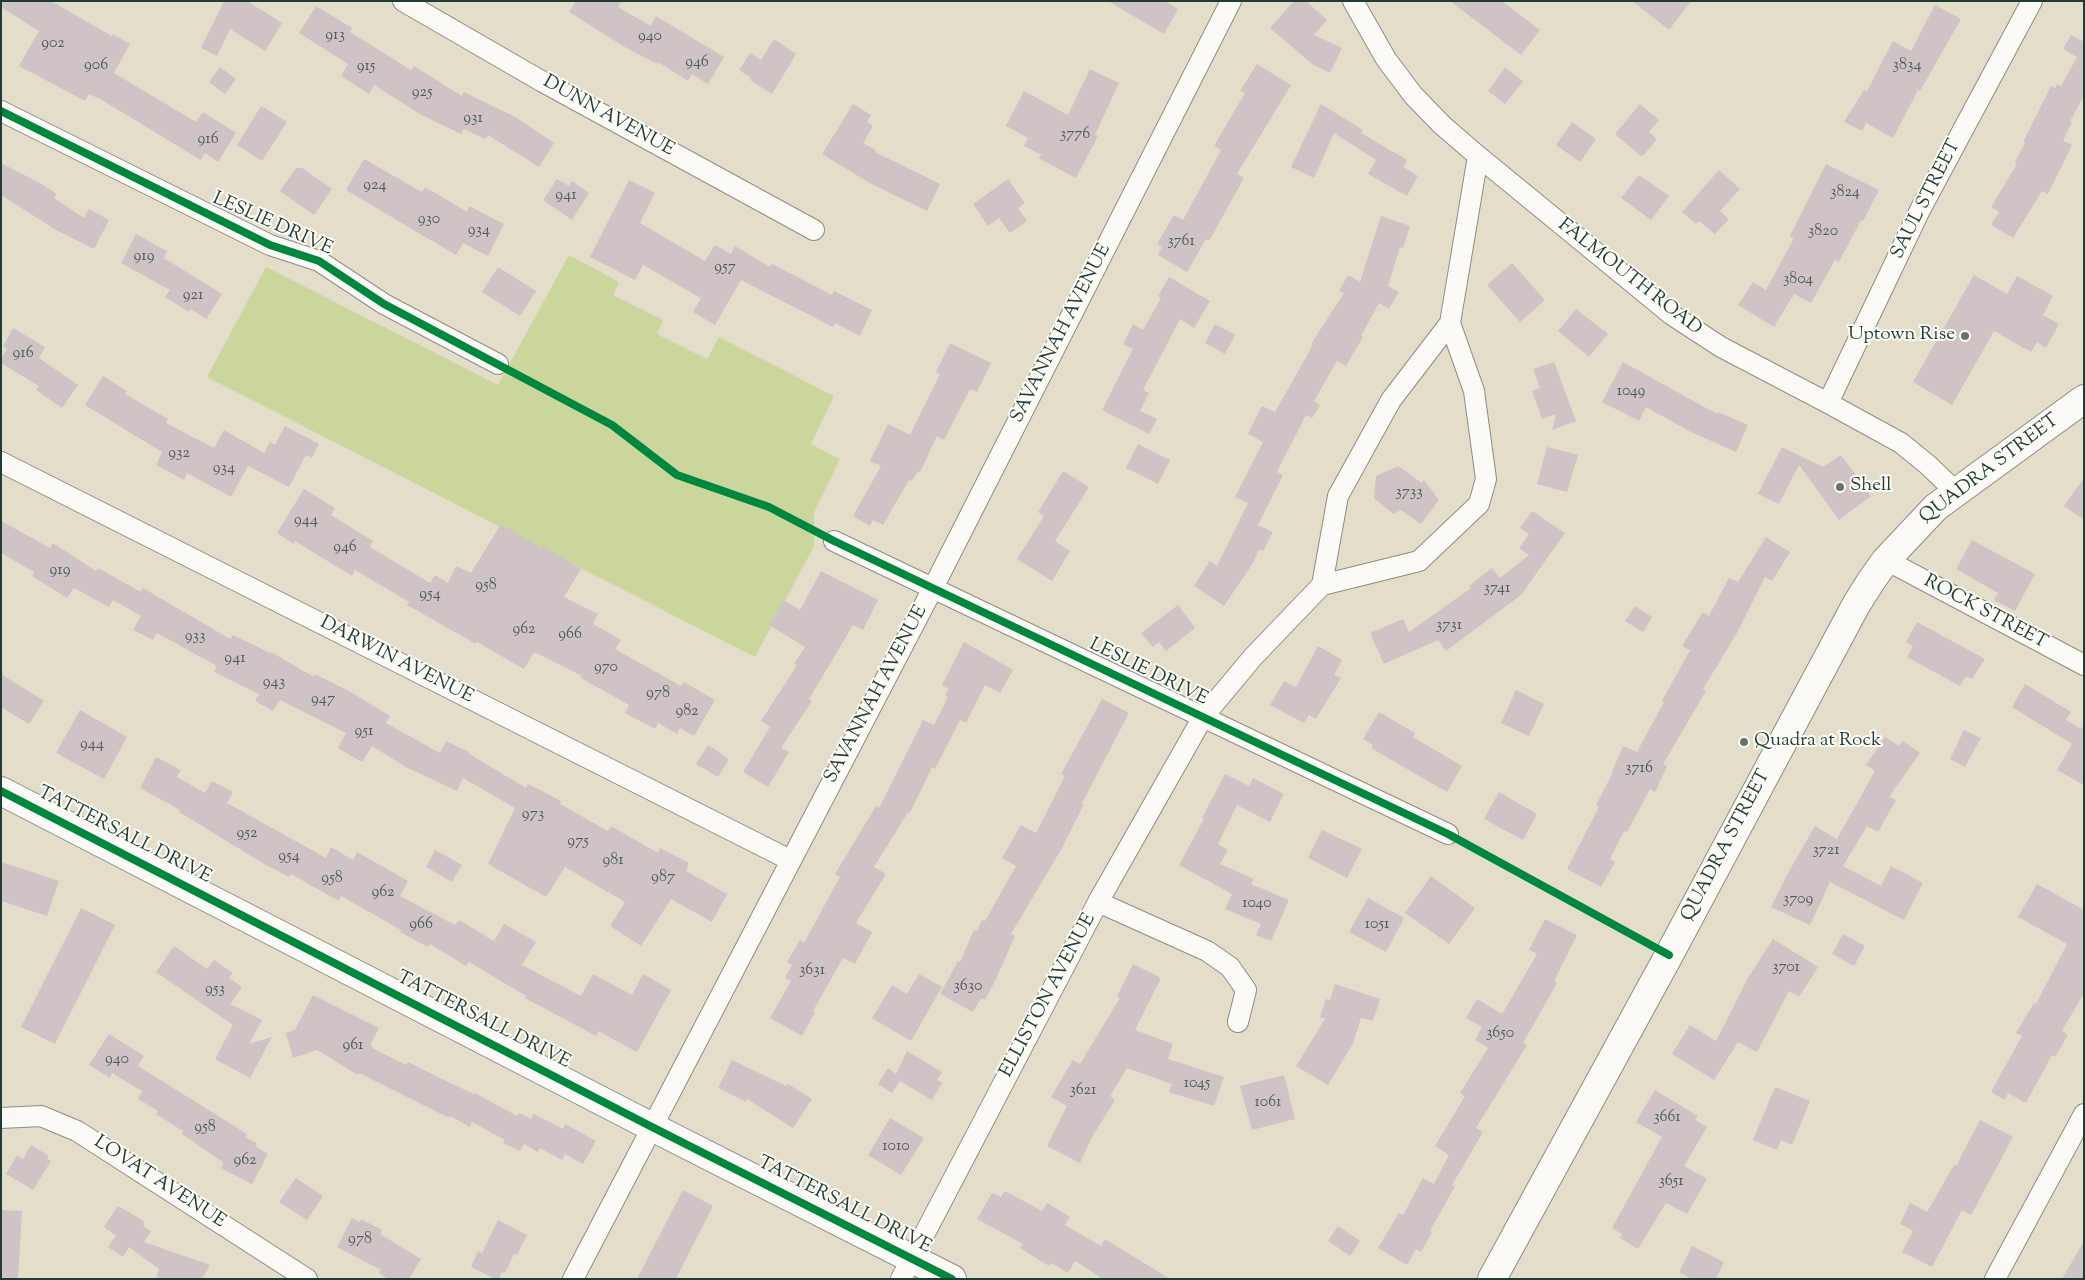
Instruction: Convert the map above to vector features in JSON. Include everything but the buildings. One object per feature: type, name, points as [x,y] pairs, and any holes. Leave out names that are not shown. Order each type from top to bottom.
[{"type":"main road","name":"QUADRA STREET","points":[[1492,1279],[1669,955],[1856,605],[1886,560],[1936,507],[2084,399]]},
{"type":"main road","name":"TATTERSALL DRIVE","points":[[1,791],[652,1127],[906,1269],[952,1279]]},
{"type":"street","name":"DUNN AVENUE","points":[[403,1],[543,82],[814,230]]},
{"type":"street","name":"SAVANNAH AVENUE","points":[[573,1279],[933,588],[1231,1]]},
{"type":"street","name":"FALMOUTH ROAD","points":[[1354,1],[1386,59],[1413,95],[1442,125],[1672,315],[1696,332],[1901,444],[1928,465],[1957,492]]},
{"type":"street","name":"SAUL STREET","points":[[1828,403],[1920,210],[2032,1]]},
{"type":"street","name":"LESLIE DRIVE","points":[[1,111],[270,245],[319,261],[384,304],[498,364]]},
{"type":"street","points":[[1450,323],[1474,391],[1486,479],[1479,504],[1419,561],[1322,586],[1338,496],[1391,400],[1450,323],[1478,156]]},
{"type":"street","name":"DARWIN AVENUE","points":[[1,462],[790,860]]},
{"type":"street","name":"LESLIE DRIVE","points":[[834,541],[1448,834]]},
{"type":"street","name":"ROCK STREET","points":[[1886,560],[2084,665]]},
{"type":"street","name":"ELLISTON AVENUE","points":[[906,1269],[1098,902],[1203,717],[1253,657],[1322,586]]},
{"type":"street","points":[[1098,902],[1207,951],[1230,967],[1246,990],[1238,1022]]},
{"type":"street","points":[[1995,1279],[2084,1114]]},
{"type":"street","name":"LOVAT AVENUE","points":[[1,1118],[41,1116],[78,1131],[307,1279]]},
{"type":"green space","points":[[569,255],[619,282],[613,295],[663,320],[657,334],[707,359],[719,337],[834,396],[811,444],[840,459],[814,512],[814,546],[755,657],[207,377],[266,267],[498,385]]},
{"type":"cycle path","points":[[1,111],[270,245],[319,261],[384,304],[612,425],[677,475],[769,507],[834,541],[1448,834],[1669,955]]},
{"type":"cycle path","points":[[1,791],[652,1127],[952,1279]]},
{"type":"place","name":"Uptown Rise","points":[[1965,336]]},
{"type":"place","name":"Shell","points":[[1840,487]]},
{"type":"place","name":"Quadra at Rock","points":[[1744,742]]}]
